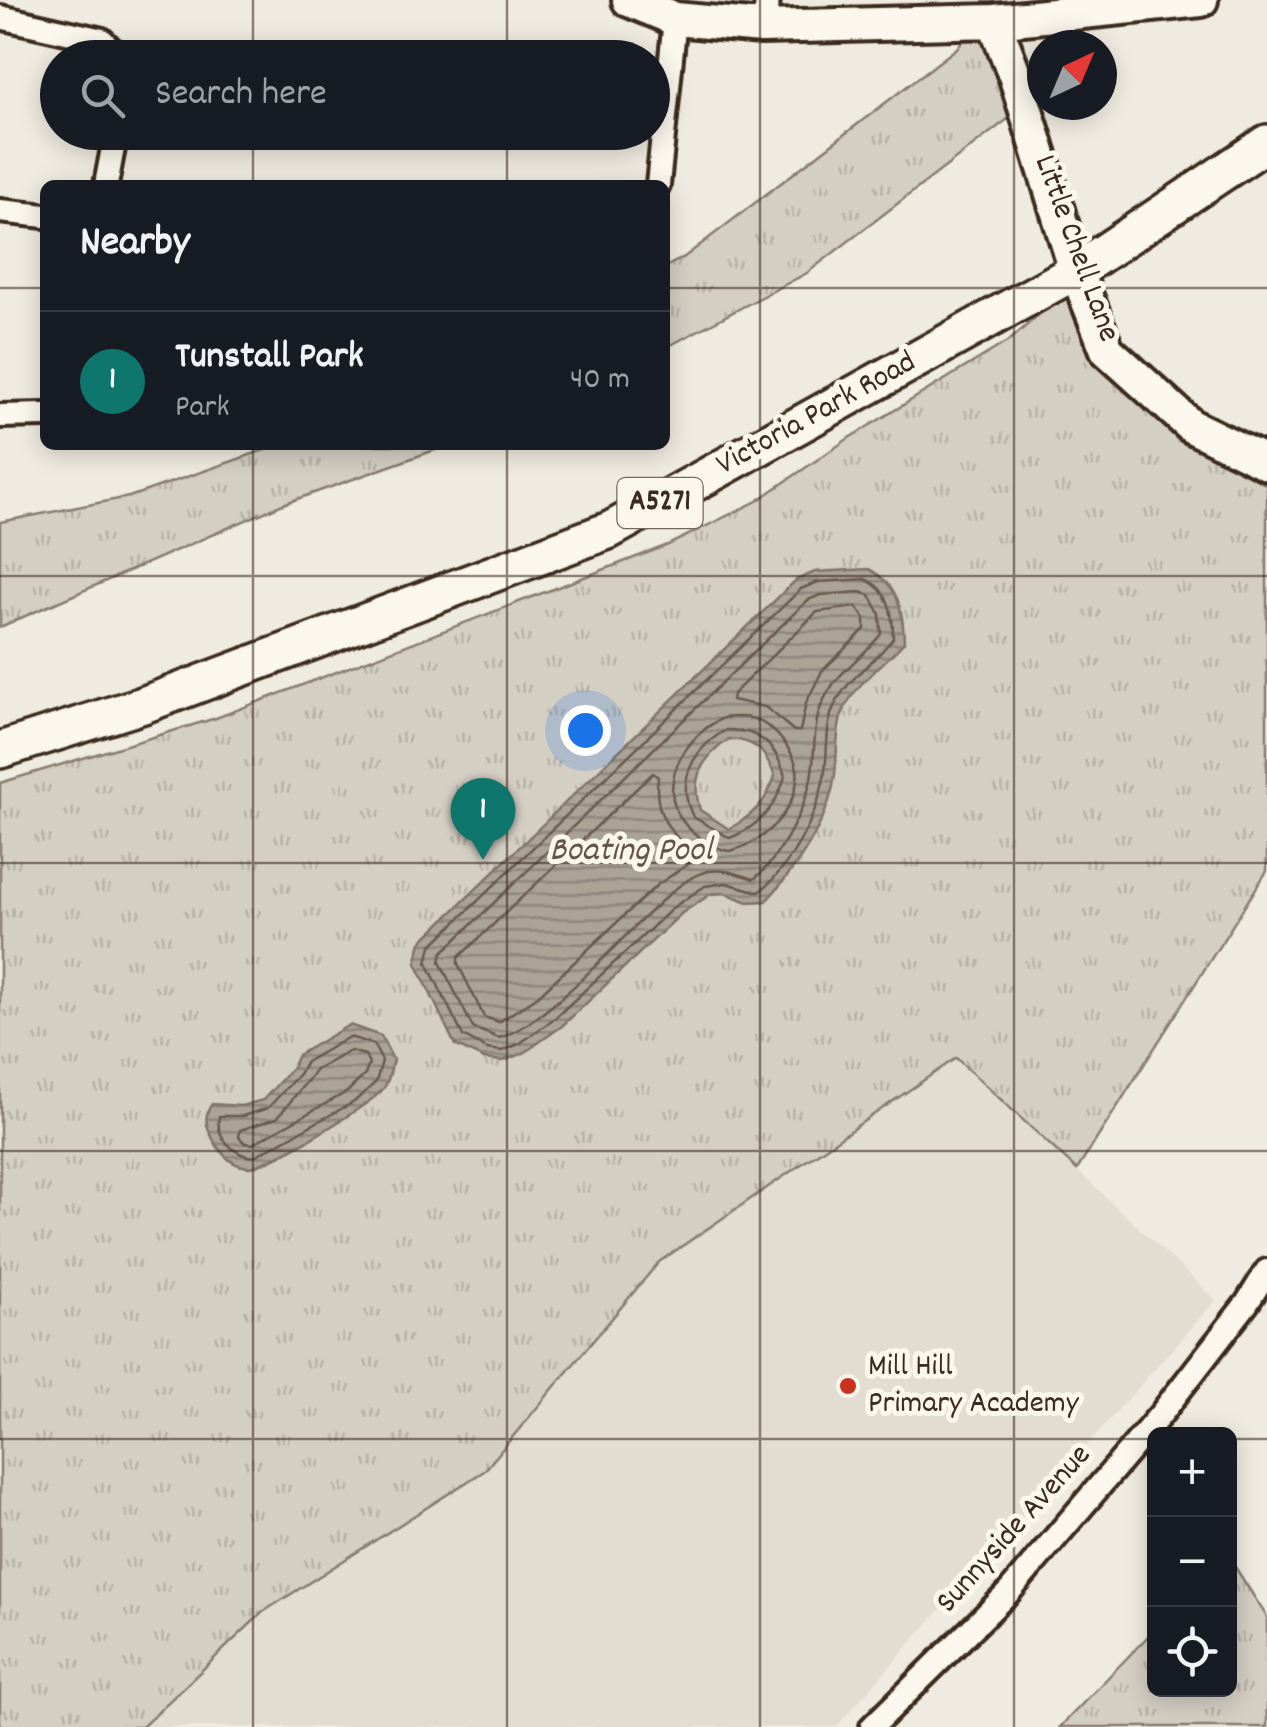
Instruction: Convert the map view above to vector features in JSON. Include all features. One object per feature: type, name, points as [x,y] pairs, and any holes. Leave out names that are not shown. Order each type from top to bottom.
[{"type":"main road","name":"Victoria Park Road","points":[[0,750],[143,705],[610,530],[1076,270],[1267,144]]},
{"type":"street","points":[[628,0],[675,19],[765,14],[994,20],[1037,8],[1201,0]]},
{"type":"street","points":[[6,12],[102,40]]},
{"type":"street","points":[[670,68],[675,19]]},
{"type":"street","name":"Little Chell Lane","points":[[994,20],[1076,270],[1107,350],[1191,426],[1267,463]]},
{"type":"street","points":[[107,180],[113,150]]},
{"type":"street","points":[[659,180],[662,150]]},
{"type":"street","points":[[0,211],[40,215]]},
{"type":"street","points":[[0,416],[40,415]]},
{"type":"street","name":"Sunnyside Avenue","points":[[872,1727],[1009,1592],[1160,1414],[1247,1303],[1267,1271]]},
{"type":"street","points":[[1247,1303],[1267,1317]]},
{"type":"shaded area","name":"Mill Hill Primary Academy","points":[[957,1058],[1216,1300],[836,1727],[142,1727],[263,1612],[484,1471],[659,1262]]},
{"type":"green space","points":[[979,21],[1025,106],[807,273],[670,345],[670,264],[957,48]]},
{"type":"green space","points":[[1061,295],[1071,301],[1095,358],[1186,442],[1267,485],[1267,871],[1077,1170],[956,1058],[659,1262],[484,1471],[263,1612],[142,1727],[0,1727],[0,783],[216,718],[668,545],[757,501],[849,438],[1010,340]]},
{"type":"green space","points":[[265,450],[435,450],[283,504],[0,627],[0,522],[129,497]]},
{"type":"green space","points":[[1237,1570],[1267,1617],[1267,1727],[1060,1727],[1147,1637],[1147,1697],[1237,1697]]},
{"type":"water","name":"Boating Pool","points":[[869,569],[879,575],[897,600],[904,642],[862,683],[843,712],[830,797],[817,830],[788,875],[766,901],[748,902],[725,893],[711,894],[682,913],[562,1026],[524,1053],[503,1061],[484,1059],[455,1045],[416,963],[421,942],[796,580],[815,572]],"holes":[[[729,739],[759,749],[775,776],[758,807],[729,829],[700,810],[697,799],[698,778],[705,761]]]},
{"type":"water","points":[[349,1025],[381,1036],[393,1060],[383,1089],[318,1134],[259,1165],[242,1166],[225,1156],[207,1126],[212,1104],[241,1106],[263,1100],[292,1068],[298,1055]]},
{"type":"place","name":"Tunstall Park","points":[[483,860]]},
{"type":"place","name":"Mill Hill Primary Academy","points":[[848,1386]]}]
